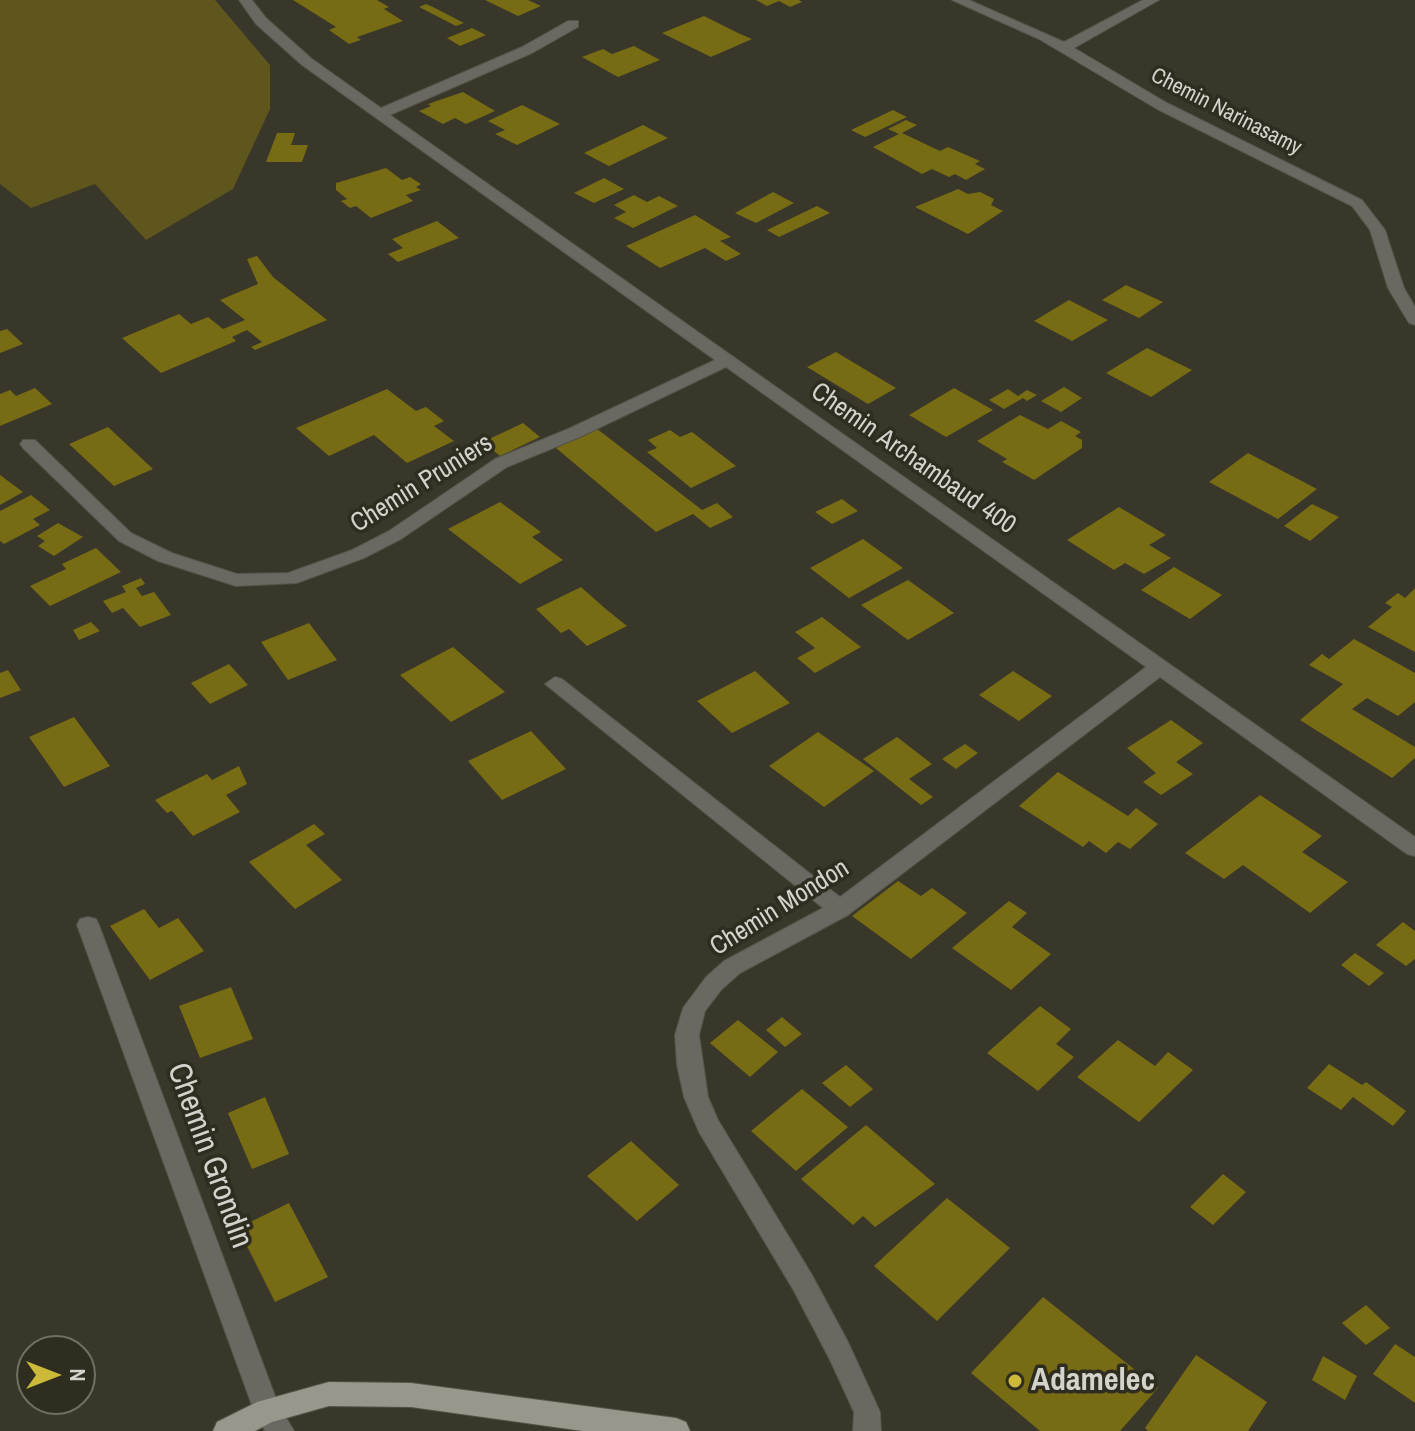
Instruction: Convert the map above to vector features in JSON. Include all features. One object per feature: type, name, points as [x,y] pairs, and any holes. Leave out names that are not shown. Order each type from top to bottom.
[{"type":"main road","points":[[227,1431],[273,1421],[329,1394],[411,1395],[676,1431]]},
{"type":"street","name":"Chemin Archambaud 400","points":[[245,0],[261,21],[307,62],[1415,848]]},
{"type":"street","name":"Chemin Narinasamy","points":[[958,0],[1044,36],[1162,106],[1357,203],[1377,230],[1396,288],[1415,320]]},
{"type":"street","points":[[1064,48],[1153,0]]},
{"type":"street","points":[[380,114],[527,50],[573,24]]},
{"type":"street","name":"Chemin Pruniers","points":[[29,444],[125,537],[165,557],[236,580],[290,579],[358,554],[395,535],[501,463],[574,433],[728,360]]},
{"type":"street","name":"Chemin Mondon","points":[[867,1431],[867,1412],[839,1351],[803,1283],[708,1125],[689,1065],[687,1035],[694,1008],[732,967],[840,909],[1161,666]]},
{"type":"street","points":[[555,684],[840,909]]},
{"type":"street","name":"Chemin Grondin","points":[[88,925],[273,1421]]},
{"type":"shaded area","points":[[0,0],[215,0],[270,65],[270,109],[233,189],[146,240],[95,184],[31,208],[0,184]]},
{"type":"building","points":[[293,0],[377,0],[389,7],[384,9],[403,21],[357,37],[361,40],[349,44],[329,30],[336,27]]},
{"type":"building","points":[[485,0],[528,0],[541,6],[518,16]]},
{"type":"building","points":[[756,0],[799,0],[802,2],[790,7],[779,1],[767,6]]},
{"type":"building","points":[[426,4],[464,23],[456,26],[419,7]]},
{"type":"building","points":[[704,16],[752,39],[711,57],[662,33]]},
{"type":"building","points":[[472,28],[486,35],[460,46],[447,38]]},
{"type":"building","points":[[634,46],[660,60],[618,77],[582,57],[603,49],[612,54]]},
{"type":"building","points":[[463,92],[495,111],[466,124],[455,118],[443,124],[419,111],[431,106],[428,104]]},
{"type":"building","points":[[522,105],[560,124],[517,145],[495,134],[505,130],[488,121]]},
{"type":"building","points":[[893,110],[907,117],[865,137],[851,130]]},
{"type":"building","points":[[906,120],[917,125],[902,133],[940,151],[948,147],[980,161],[975,164],[985,169],[966,180],[932,169],[922,174],[873,147],[899,134],[888,129]]},
{"type":"building","points":[[643,125],[668,138],[609,166],[584,153]]},
{"type":"building","points":[[277,133],[295,133],[291,145],[308,145],[302,162],[266,162]]},
{"type":"building","points":[[386,168],[402,180],[410,177],[421,184],[416,187],[421,190],[406,195],[413,201],[371,218],[356,206],[350,208],[341,201],[347,199],[336,190],[336,183]]},
{"type":"building","points":[[604,178],[624,189],[594,203],[574,193]]},
{"type":"building","points":[[958,189],[968,194],[980,192],[994,199],[991,205],[1003,211],[968,234],[915,207]]},
{"type":"building","points":[[773,192],[794,203],[756,223],[735,213]]},
{"type":"building","points":[[634,195],[647,202],[659,196],[678,206],[633,228],[614,218],[626,212],[614,205]]},
{"type":"building","points":[[817,206],[830,213],[779,237],[767,230]]},
{"type":"building","points":[[695,215],[731,237],[720,241],[741,254],[726,261],[705,248],[660,268],[626,246]]},
{"type":"building","points":[[437,221],[459,238],[398,262],[388,254],[403,248],[392,239]]},
{"type":"building","points":[[257,256],[273,277],[327,320],[255,350],[251,347],[262,342],[247,330],[232,337],[236,341],[161,373],[122,338],[179,314],[191,324],[208,317],[223,329],[245,320],[220,300],[258,284],[247,259]]},
{"type":"building","points":[[1126,285],[1163,302],[1139,318],[1102,300]]},
{"type":"building","points":[[1069,300],[1108,320],[1072,341],[1034,321]]},
{"type":"building","points":[[7,329],[23,344],[0,353],[0,331]]},
{"type":"building","points":[[1147,348],[1192,370],[1151,397],[1106,373]]},
{"type":"building","points":[[836,352],[896,388],[868,404],[807,367]]},
{"type":"building","points":[[1064,387],[1082,398],[1061,412],[1041,401]]},
{"type":"building","points":[[35,388],[52,404],[0,426],[0,394],[10,390],[16,396]]},
{"type":"building","points":[[954,388],[993,410],[946,437],[909,415]]},
{"type":"building","points":[[387,389],[416,411],[426,407],[444,421],[434,426],[454,441],[407,463],[374,435],[329,456],[296,428]]},
{"type":"building","points":[[1008,389],[1018,396],[1027,390],[1037,395],[1027,401],[1023,398],[1004,409],[989,400]]},
{"type":"building","points":[[1020,415],[1048,429],[1061,421],[1081,432],[1075,436],[1082,440],[1082,448],[1034,480],[1002,462],[1007,459],[977,441]]},
{"type":"building","points":[[523,423],[540,437],[500,456],[483,442]]},
{"type":"building","points":[[108,427],[153,469],[114,486],[69,444]]},
{"type":"building","points":[[596,428],[702,510],[717,503],[733,517],[710,528],[693,514],[656,532],[556,448]]},
{"type":"building","points":[[670,430],[680,437],[692,432],[736,466],[691,488],[647,452],[657,448],[648,440]]},
{"type":"building","points":[[1248,453],[1317,489],[1278,519],[1209,482]]},
{"type":"building","points":[[0,475],[23,492],[0,505]]},
{"type":"building","points":[[31,495],[50,510],[33,519],[40,525],[4,544],[0,541],[0,511]]},
{"type":"building","points":[[842,499],[858,511],[832,524],[815,512]]},
{"type":"building","points":[[500,502],[541,532],[532,537],[563,560],[520,584],[448,529]]},
{"type":"building","points":[[1312,504],[1339,517],[1310,541],[1284,526]]},
{"type":"building","points":[[1119,507],[1166,535],[1149,545],[1171,558],[1144,574],[1125,563],[1114,570],[1067,540]]},
{"type":"building","points":[[58,523],[83,537],[54,556],[38,546],[45,541],[37,536]]},
{"type":"building","points":[[863,539],[903,568],[849,598],[810,568]]},
{"type":"building","points":[[96,548],[121,572],[50,606],[30,586],[66,569],[62,564]]},
{"type":"building","points":[[1174,567],[1222,595],[1190,619],[1141,590]]},
{"type":"building","points":[[141,578],[145,584],[136,588],[142,596],[154,592],[171,615],[140,627],[123,608],[112,613],[103,601],[126,592],[122,586]]},
{"type":"building","points":[[908,580],[954,613],[908,640],[861,605]]},
{"type":"building","points":[[581,587],[627,626],[587,646],[569,629],[561,633],[536,609]]},
{"type":"building","points":[[1415,588],[1415,652],[1368,627],[1392,607],[1385,603],[1398,593],[1405,598]]},
{"type":"building","points":[[822,617],[861,647],[815,673],[797,658],[815,648],[795,632]]},
{"type":"building","points":[[91,622],[100,631],[79,640],[73,630]]},
{"type":"building","points":[[309,623],[337,660],[288,680],[261,642]]},
{"type":"building","points":[[1354,639],[1415,673],[1415,702],[1398,716],[1367,698],[1352,709],[1415,747],[1415,758],[1392,778],[1300,720],[1343,684],[1309,665],[1322,654],[1329,659]]},
{"type":"building","points":[[453,647],[505,692],[451,722],[400,675]]},
{"type":"building","points":[[229,664],[248,685],[210,704],[191,683]]},
{"type":"building","points":[[8,670],[21,690],[0,698],[0,673]]},
{"type":"building","points":[[755,671],[790,703],[732,733],[697,701]]},
{"type":"building","points":[[1013,671],[1052,696],[1019,721],[979,695]]},
{"type":"building","points":[[74,717],[110,766],[64,787],[29,737]]},
{"type":"building","points":[[1171,720],[1203,743],[1176,762],[1193,774],[1161,795],[1143,782],[1156,773],[1127,748]]},
{"type":"building","points":[[531,731],[566,769],[502,800],[468,761]]},
{"type":"building","points":[[818,732],[874,771],[824,807],[769,766]]},
{"type":"building","points":[[897,737],[932,764],[909,779],[933,797],[921,805],[863,759]]},
{"type":"building","points":[[965,744],[978,753],[956,769],[942,759]]},
{"type":"building","points":[[239,766],[247,784],[226,795],[240,812],[193,836],[172,811],[167,813],[155,800],[207,774],[212,780]]},
{"type":"building","points":[[1058,772],[1128,816],[1136,808],[1158,824],[1130,849],[1118,842],[1106,853],[1089,841],[1083,847],[1019,806]]},
{"type":"building","points":[[1260,795],[1322,836],[1302,852],[1348,882],[1310,913],[1243,865],[1224,879],[1185,853]]},
{"type":"building","points":[[314,824],[325,834],[306,845],[342,880],[295,909],[249,862]]},
{"type":"building","points":[[898,881],[921,896],[932,888],[967,913],[911,959],[852,916]]},
{"type":"building","points":[[1009,901],[1027,913],[1012,927],[1051,954],[1011,990],[952,948]]},
{"type":"building","points":[[144,909],[159,928],[178,918],[204,951],[150,980],[110,926]]},
{"type":"building","points":[[1403,922],[1415,931],[1415,959],[1406,966],[1376,945]]},
{"type":"building","points":[[1355,953],[1384,973],[1369,986],[1341,965]]},
{"type":"building","points":[[231,987],[253,1039],[200,1058],[179,1006]]},
{"type":"building","points":[[1040,1006],[1071,1029],[1056,1044],[1074,1057],[1038,1091],[987,1053]]},
{"type":"building","points":[[782,1017],[802,1034],[785,1047],[766,1030]]},
{"type":"building","points":[[738,1020],[778,1052],[750,1077],[710,1043]]},
{"type":"building","points":[[1118,1040],[1155,1066],[1168,1052],[1193,1070],[1139,1122],[1077,1077]]},
{"type":"building","points":[[1329,1064],[1362,1085],[1366,1082],[1406,1111],[1393,1126],[1353,1097],[1341,1110],[1307,1088]]},
{"type":"building","points":[[846,1065],[873,1089],[850,1107],[822,1083]]},
{"type":"building","points":[[802,1089],[848,1127],[796,1171],[751,1131]]},
{"type":"building","points":[[265,1097],[289,1154],[252,1169],[228,1113]]},
{"type":"building","points":[[866,1125],[935,1184],[875,1227],[863,1216],[853,1225],[801,1179]]},
{"type":"building","points":[[631,1141],[679,1185],[637,1221],[587,1176]]},
{"type":"building","points":[[1223,1174],[1246,1192],[1213,1225],[1190,1207]]},
{"type":"building","points":[[947,1198],[1010,1248],[937,1321],[874,1266]]},
{"type":"building","points":[[289,1203],[328,1277],[275,1302],[238,1228]]},
{"type":"building","points":[[1043,1297],[1158,1388],[1120,1431],[1040,1431],[971,1373]]},
{"type":"building","points":[[1366,1305],[1390,1328],[1366,1345],[1342,1323]]},
{"type":"building","points":[[1395,1344],[1415,1357],[1415,1403],[1373,1374]]},
{"type":"building","points":[[1196,1355],[1267,1402],[1248,1431],[1148,1431],[1145,1428]]},
{"type":"building","points":[[1323,1356],[1357,1376],[1345,1400],[1312,1380]]},
{"type":"place","name":"Adamelec","points":[[1015,1381]]}]
